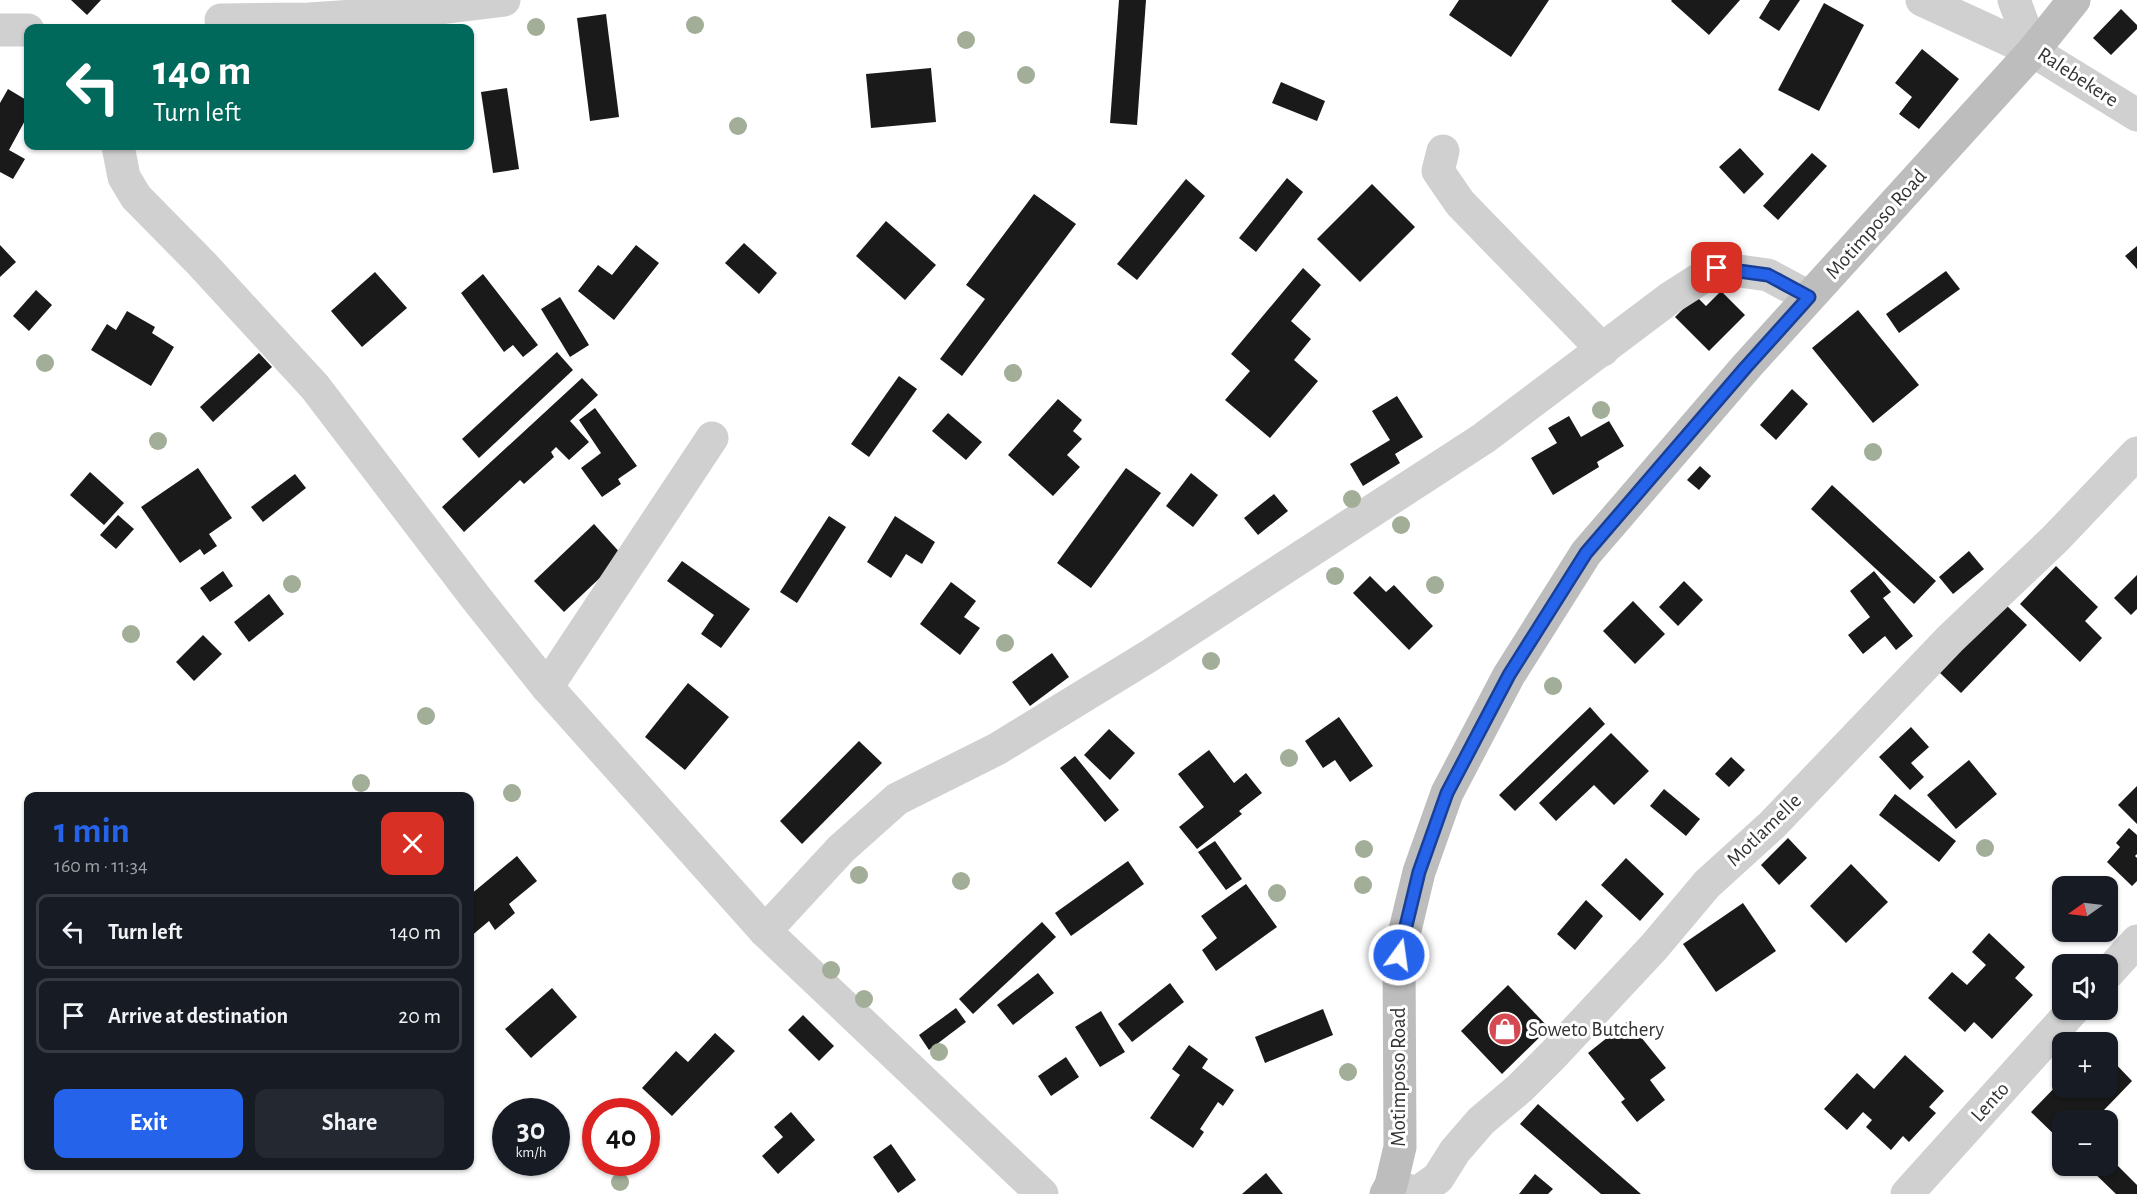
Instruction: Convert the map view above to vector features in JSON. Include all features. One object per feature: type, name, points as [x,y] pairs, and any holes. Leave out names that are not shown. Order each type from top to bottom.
[{"type":"street","points":[[214,16],[309,20],[397,13],[504,0]]},
{"type":"street","points":[[1922,0],[2033,51]]},
{"type":"street","name":"Ralebekere","points":[[2014,0],[2033,51],[2137,115]]},
{"type":"street","name":"Motimposo Road","points":[[1388,1190],[1400,1147],[1399,955],[1419,872],[1447,793],[1509,675],[1586,553],[1746,367],[2033,51],[2074,0]]},
{"type":"street","points":[[0,30],[24,30]]},
{"type":"street","points":[[119,150],[124,177],[136,197],[202,264],[315,387],[547,687],[765,931],[1042,1194]]},
{"type":"street","points":[[1443,151],[1438,171],[1460,203],[1603,350]]},
{"type":"street","points":[[765,931],[841,849],[897,799],[997,748],[1149,656],[1484,438],[1670,298],[1717,268],[1768,275],[1809,297]]},
{"type":"street","points":[[547,687],[712,438]]},
{"type":"street","name":"Motlamelle","points":[[1388,1190],[1417,1193],[1438,1178],[1455,1151],[1481,1121],[1520,1088],[1554,1054],[1654,947],[1707,884],[1772,825],[1950,639],[2055,539],[2137,453]]},
{"type":"street","points":[[2118,962],[2137,941]]},
{"type":"street","name":"Lento","points":[[1907,1194],[2064,1020]]},
{"type":"building","points":[[71,0],[101,0],[87,15]]},
{"type":"building","points":[[1119,0],[1146,0],[1137,125],[1110,123]]},
{"type":"building","points":[[1459,0],[1549,0],[1511,57],[1449,15]]},
{"type":"building","points":[[1672,0],[1740,0],[1709,35]]},
{"type":"building","points":[[1770,0],[1800,0],[1779,31],[1759,18]]},
{"type":"building","points":[[1824,3],[1864,25],[1819,111],[1778,90]]},
{"type":"building","points":[[2121,9],[2137,25],[2137,29],[2111,55],[2093,38]]},
{"type":"building","points":[[606,14],[619,117],[590,121],[577,18]]},
{"type":"building","points":[[1922,49],[1959,79],[1919,129],[1899,114],[1912,97],[1895,83]]},
{"type":"building","points":[[931,68],[936,122],[871,128],[866,74]]},
{"type":"building","points":[[1281,82],[1325,101],[1317,121],[1272,103]]},
{"type":"building","points":[[507,88],[519,169],[493,173],[481,92]]},
{"type":"building","points":[[8,89],[24,99],[24,122],[9,150],[25,159],[13,179],[0,172],[0,103]]},
{"type":"building","points":[[1740,148],[1764,174],[1744,194],[1719,167]]},
{"type":"building","points":[[1812,153],[1827,166],[1778,220],[1763,206]]},
{"type":"building","points":[[1287,178],[1303,192],[1256,252],[1239,238]]},
{"type":"building","points":[[1186,179],[1205,196],[1137,280],[1117,264]]},
{"type":"building","points":[[1372,184],[1415,227],[1360,282],[1317,239]]},
{"type":"building","points":[[1034,194],[1076,224],[962,376],[940,359],[985,299],[966,285]]},
{"type":"building","points":[[886,221],[936,265],[905,300],[856,256]]},
{"type":"building","points":[[744,243],[777,273],[759,294],[725,263]]},
{"type":"building","points":[[0,245],[16,262],[0,277]]},
{"type":"building","points":[[636,245],[659,263],[614,320],[578,291],[598,265],[612,275]]},
{"type":"building","points":[[2137,246],[2137,269],[2125,256]]},
{"type":"building","points":[[1303,268],[1321,285],[1291,321],[1311,339],[1294,360],[1318,381],[1270,438],[1225,400],[1250,371],[1231,354]]},
{"type":"building","points":[[1946,271],[1960,289],[1899,333],[1886,314]]},
{"type":"building","points":[[375,272],[407,308],[362,347],[331,311]]},
{"type":"building","points":[[483,274],[538,345],[523,357],[513,345],[504,352],[461,293]]},
{"type":"building","points":[[36,290],[52,305],[29,331],[13,316]]},
{"type":"building","points":[[1721,291],[1745,315],[1709,351],[1675,317],[1696,296],[1706,306]]},
{"type":"building","points":[[560,297],[589,345],[570,357],[541,309]]},
{"type":"building","points":[[1858,310],[1919,385],[1873,423],[1812,348]]},
{"type":"building","points":[[127,311],[155,327],[152,333],[174,347],[151,386],[91,350],[107,324],[116,330]]},
{"type":"building","points":[[557,352],[573,370],[479,458],[462,439]]},
{"type":"building","points":[[259,353],[272,367],[213,422],[200,407]]},
{"type":"building","points":[[899,376],[917,389],[869,457],[851,444]]},
{"type":"building","points":[[582,378],[598,395],[570,421],[589,442],[569,460],[556,447],[551,452],[554,457],[524,484],[520,480],[464,532],[442,507]]},
{"type":"building","points":[[1792,389],[1808,404],[1776,440],[1760,425]]},
{"type":"building","points":[[1397,396],[1423,437],[1395,454],[1400,463],[1363,486],[1350,464],[1390,440],[1372,411]]},
{"type":"building","points":[[1058,399],[1082,420],[1073,431],[1082,439],[1067,455],[1080,467],[1053,496],[1008,455]]},
{"type":"building","points":[[595,408],[637,466],[618,479],[621,484],[602,497],[581,468],[601,453],[579,420]]},
{"type":"building","points":[[948,413],[982,442],[966,460],[932,431]]},
{"type":"building","points":[[1569,416],[1581,437],[1609,421],[1624,446],[1597,462],[1599,467],[1553,495],[1531,458],[1557,443],[1548,428]]},
{"type":"building","points":[[1700,466],[1711,476],[1699,490],[1687,480]]},
{"type":"building","points":[[198,468],[232,518],[209,534],[217,546],[204,555],[200,549],[180,563],[141,507]]},
{"type":"building","points":[[1126,468],[1161,493],[1091,588],[1057,563]]},
{"type":"building","points":[[90,472],[124,503],[104,525],[70,495]]},
{"type":"building","points":[[1191,473],[1218,495],[1193,527],[1166,506]]},
{"type":"building","points":[[295,474],[306,488],[263,522],[251,507]]},
{"type":"building","points":[[1832,485],[1936,581],[1914,604],[1811,509]]},
{"type":"building","points":[[1274,494],[1288,511],[1258,535],[1244,518]]},
{"type":"building","points":[[118,515],[134,529],[116,549],[100,535]]},
{"type":"building","points":[[829,516],[846,527],[797,603],[780,592]]},
{"type":"building","points":[[895,516],[935,542],[922,564],[906,554],[891,578],[867,562]]},
{"type":"building","points":[[594,524],[623,556],[564,612],[534,581]]},
{"type":"building","points":[[1969,551],[1984,569],[1953,594],[1939,577]]},
{"type":"building","points":[[682,561],[750,609],[721,648],[701,634],[714,615],[667,581]]},
{"type":"building","points":[[2056,566],[2098,607],[2085,621],[2102,638],[2080,662],[2020,604]]},
{"type":"building","points":[[223,571],[233,586],[210,602],[200,588]]},
{"type":"building","points":[[1874,571],[1891,592],[1883,598],[1913,636],[1896,650],[1885,636],[1863,654],[1848,635],[1870,617],[1850,591]]},
{"type":"building","points":[[2137,575],[2137,609],[2131,615],[2114,598]]},
{"type":"building","points":[[1370,576],[1386,592],[1394,585],[1433,626],[1409,650],[1353,593]]},
{"type":"building","points":[[1684,581],[1703,600],[1678,626],[1659,607]]},
{"type":"building","points":[[951,582],[976,601],[964,617],[980,628],[960,655],[920,624]]},
{"type":"building","points":[[269,594],[284,614],[249,642],[234,622]]},
{"type":"building","points":[[1633,601],[1665,634],[1635,664],[1603,631]]},
{"type":"building","points":[[2005,604],[2027,625],[1961,693],[1939,672]]},
{"type":"building","points":[[203,635],[222,654],[194,681],[176,662]]},
{"type":"building","points":[[1052,653],[1069,677],[1030,706],[1012,682]]},
{"type":"building","points":[[688,683],[729,717],[685,770],[645,737]]},
{"type":"building","points":[[1590,707],[1605,724],[1515,811],[1499,795]]},
{"type":"building","points":[[1339,717],[1373,766],[1350,782],[1335,760],[1323,768],[1305,741]]},
{"type":"building","points":[[1911,727],[1929,747],[1911,763],[1924,777],[1910,790],[1879,757]]},
{"type":"building","points":[[1109,729],[1135,753],[1110,780],[1084,755]]},
{"type":"building","points":[[1611,733],[1649,771],[1614,805],[1594,785],[1556,821],[1539,803]]},
{"type":"building","points":[[859,741],[882,763],[802,844],[780,821]]},
{"type":"building","points":[[1209,750],[1234,783],[1246,773],[1262,793],[1239,811],[1242,814],[1197,849],[1179,827],[1204,807],[1178,774]]},
{"type":"building","points":[[1075,756],[1119,810],[1105,822],[1060,768]]},
{"type":"building","points":[[1731,757],[1745,770],[1729,787],[1715,774]]},
{"type":"building","points":[[1969,760],[1997,794],[1956,829],[1927,795]]},
{"type":"building","points":[[2137,786],[2137,824],[2118,805]]},
{"type":"building","points":[[1664,789],[1700,819],[1686,836],[1650,806]]},
{"type":"building","points":[[1895,794],[1956,841],[1939,862],[1879,815]]},
{"type":"building","points":[[2129,828],[2137,835],[2137,854],[2135,856],[2137,858],[2137,881],[2132,886],[2107,862],[2120,847],[2116,843]]},
{"type":"building","points":[[1788,838],[1807,858],[1779,885],[1761,865]]},
{"type":"building","points":[[1215,841],[1242,879],[1226,890],[1198,852]]},
{"type":"building","points":[[517,856],[537,881],[509,904],[515,913],[495,930],[489,921],[474,934],[474,892]]},
{"type":"building","points":[[1626,858],[1664,894],[1640,921],[1601,885]]},
{"type":"building","points":[[1128,861],[1144,884],[1071,936],[1055,913]]},
{"type":"building","points":[[1851,864],[1888,902],[1846,943],[1810,906]]},
{"type":"building","points":[[1246,884],[1277,927],[1216,971],[1202,950],[1217,938],[1201,916]]},
{"type":"building","points":[[1586,900],[1603,916],[1575,950],[1557,934]]},
{"type":"building","points":[[1743,903],[1776,951],[1716,992],[1683,944]]},
{"type":"building","points":[[1042,922],[1056,937],[973,1014],[959,999]]},
{"type":"building","points":[[1989,933],[2025,967],[2015,978],[2033,995],[1992,1039],[1974,1022],[1965,1032],[1928,998],[1952,972],[1967,985],[1986,965],[1972,952]]},
{"type":"building","points":[[1038,973],[1054,993],[1013,1025],[997,1005]]},
{"type":"building","points":[[1170,983],[1184,1002],[1132,1042],[1118,1024]]},
{"type":"building","name":"Soweto Butchery","points":[[1508,985],[1549,1028],[1502,1074],[1461,1031]]},
{"type":"building","points":[[552,988],[577,1017],[531,1058],[505,1029]]},
{"type":"building","points":[[956,1008],[966,1022],[929,1050],[919,1035]]},
{"type":"building","points":[[1323,1009],[1333,1035],[1265,1063],[1255,1037]]},
{"type":"building","points":[[1101,1011],[1125,1052],[1100,1067],[1075,1027]]},
{"type":"building","points":[[803,1015],[834,1046],[819,1061],[788,1030]]},
{"type":"building","points":[[1628,1021],[1666,1068],[1650,1080],[1665,1100],[1637,1122],[1621,1102],[1625,1099],[1588,1053]]},
{"type":"building","points":[[715,1033],[735,1051],[672,1116],[660,1105],[660,1098],[653,1098],[642,1088],[676,1051],[688,1062]]},
{"type":"building","points":[[1189,1045],[1208,1059],[1202,1068],[1234,1090],[1223,1106],[1218,1102],[1200,1129],[1204,1132],[1193,1148],[1150,1118],[1180,1075],[1172,1069]]},
{"type":"building","points":[[1905,1055],[1944,1091],[1929,1107],[1936,1113],[1909,1142],[1903,1136],[1891,1150],[1866,1127],[1872,1120],[1863,1112],[1847,1130],[1824,1109],[1857,1073],[1874,1089]]},
{"type":"building","points":[[1066,1057],[1079,1077],[1051,1096],[1038,1076]]},
{"type":"building","points":[[2118,1066],[2132,1081],[2118,1096]]},
{"type":"building","points":[[2052,1090],[2052,1098],[2116,1098],[2104,1110],[2052,1110],[2052,1132],[2031,1112]]},
{"type":"building","points":[[1538,1104],[1641,1194],[1601,1194],[1520,1124]]},
{"type":"building","points":[[791,1112],[815,1140],[778,1174],[762,1156],[783,1137],[774,1127]]},
{"type":"building","points":[[891,1144],[916,1180],[898,1193],[873,1157]]},
{"type":"building","points":[[2118,1166],[2137,1185],[2137,1194],[2116,1194],[2097,1176],[2118,1176]]},
{"type":"building","points":[[1266,1173],[1283,1194],[1242,1194]]},
{"type":"building","points":[[1535,1174],[1553,1189],[1548,1194],[1519,1194]]},
{"type":"place","name":"Soweto Butchery","points":[[1505,1029]]},
{"type":"route","points":[[1399,955],[1419,872],[1447,793],[1509,675],[1586,553],[1809,297],[1768,275],[1717,268]]}]
